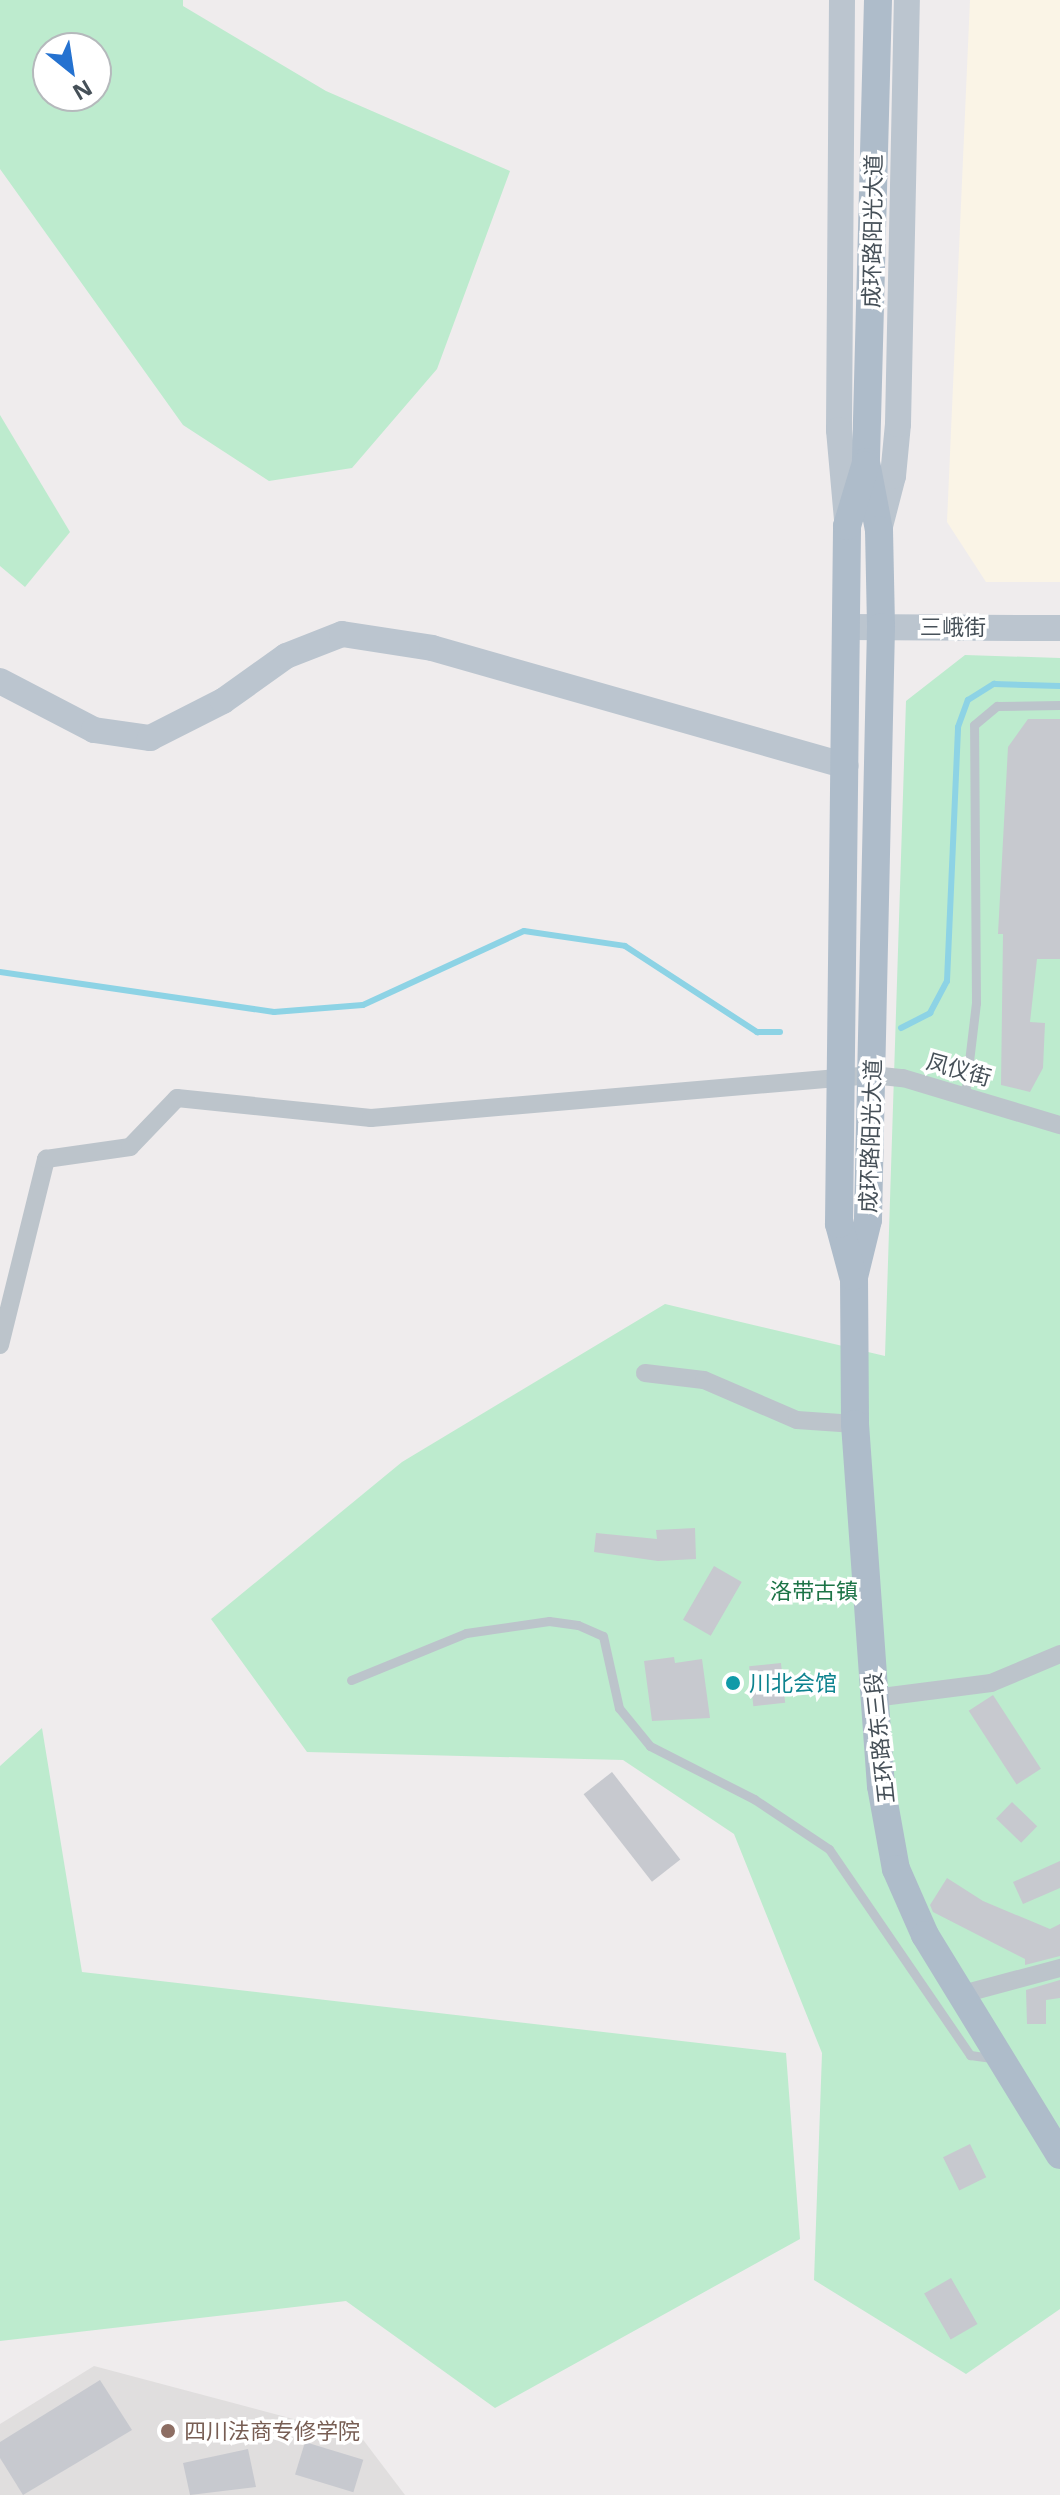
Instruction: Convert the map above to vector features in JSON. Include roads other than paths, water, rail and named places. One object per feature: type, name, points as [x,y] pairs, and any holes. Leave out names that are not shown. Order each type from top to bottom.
[{"type":"main road","name":"成环路阳光大道","points":[[854,1277],[868,1220],[881,627],[879,530],[866,462],[878,0]]},
{"type":"main road","name":"成环路阳光大道","points":[[854,1277],[839,1224],[847,526],[866,462]]},
{"type":"main road","name":"五环路东三段","points":[[854,1277],[855,1424],[874,1698],[881,1786],[896,1869],[959,1995],[1060,2155]]},
{"type":"street","points":[[842,0],[839,430],[847,526]]},
{"type":"street","points":[[879,530],[893,476],[898,424],[907,0]]},
{"type":"street","name":"三峨街","points":[[846,627],[1060,628]]},
{"type":"street","points":[[0,681],[94,730],[150,738],[223,701],[286,656],[342,634],[432,648],[846,766]]},
{"type":"street","name":"凤仪街","points":[[0,1345],[46,1159],[130,1147],[177,1098],[371,1118],[872,1075],[965,1095],[1060,1125]]},
{"type":"street","points":[[645,1373],[704,1380],[797,1420],[855,1424]]},
{"type":"street","points":[[874,1698],[991,1683],[1060,1654]]},
{"type":"street","points":[[959,1995],[1060,1968]]},
{"type":"lane","points":[[965,1095],[976,1003],[974,725],[997,706],[1060,705]]},
{"type":"lane","points":[[351,1680],[466,1633],[549,1621],[578,1625],[603,1636],[619,1708],[650,1746],[754,1799],[829,1849],[970,2055],[1000,2059]]},
{"type":"waterway","points":[[901,1028],[930,1013],[947,981],[958,727],[968,700],[994,684],[1060,686]]},
{"type":"waterway","points":[[0,972],[274,1012],[363,1005],[524,931],[625,946],[757,1032],[780,1032]]},
{"type":"place","name":"川北会馆","points":[[733,1683]]},
{"type":"place","name":"四川法商专修学院","points":[[168,2431]]},
{"type":"park label","name":"洛带古镇","points":[[814,1591]]}]
